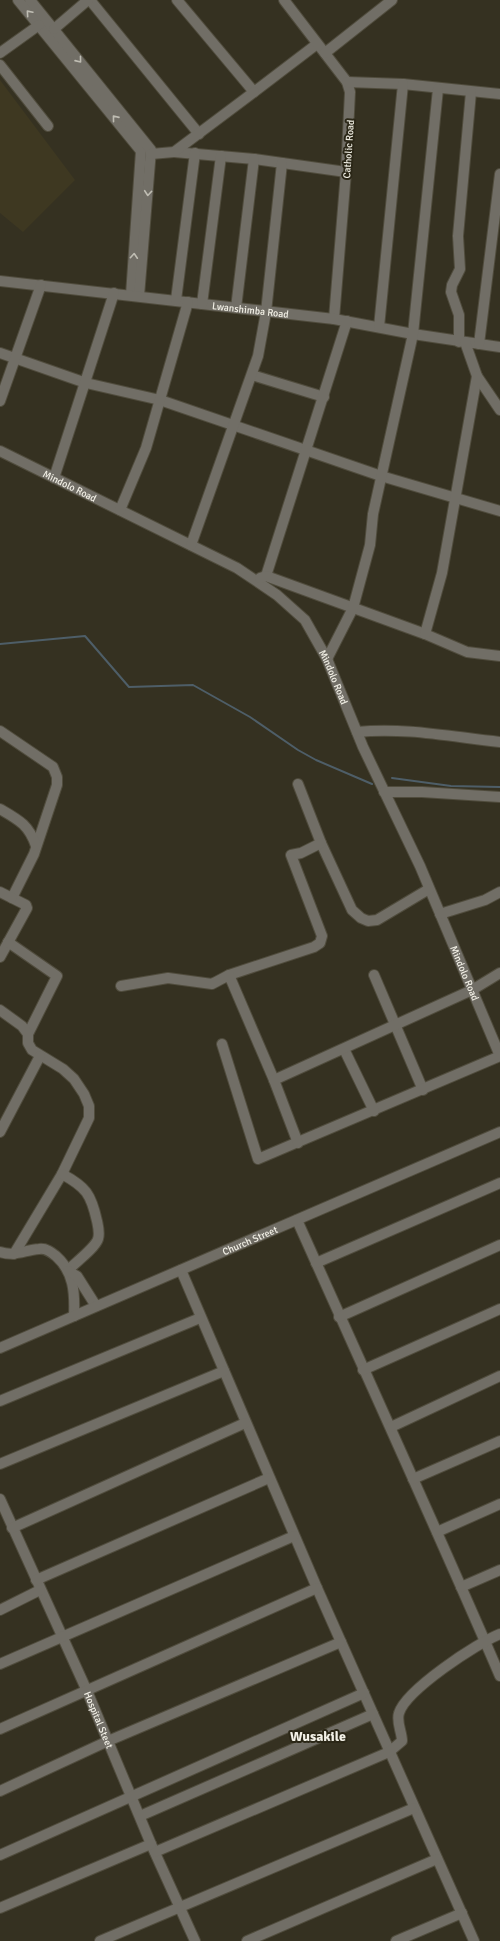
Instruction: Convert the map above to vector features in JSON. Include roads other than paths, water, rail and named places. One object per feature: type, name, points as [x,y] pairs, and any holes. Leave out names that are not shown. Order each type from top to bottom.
[{"type":"street","points":[[18,0],[141,151],[135,295]]},
{"type":"street","points":[[30,0],[149,147],[152,154],[135,295]]},
{"type":"street","points":[[54,29],[89,0],[199,134]]},
{"type":"street","points":[[177,0],[254,92]]},
{"type":"street","name":"Catholic Road","points":[[284,0],[347,82],[351,100],[334,319]]},
{"type":"street","points":[[325,53],[392,0]]},
{"type":"street","points":[[0,53],[39,25]]},
{"type":"street","points":[[174,152],[317,44]]},
{"type":"street","points":[[0,65],[48,126]]},
{"type":"street","points":[[347,82],[403,84],[438,89],[500,94]]},
{"type":"street","points":[[379,327],[403,84]]},
{"type":"street","points":[[327,659],[354,608],[370,546],[373,514],[413,334],[438,89]]},
{"type":"street","points":[[471,92],[458,236],[460,269],[452,284],[451,292],[459,315],[462,342],[478,376],[500,410]]},
{"type":"street","points":[[152,154],[174,152],[195,153],[254,159],[346,172]]},
{"type":"street","points":[[176,300],[195,153]]},
{"type":"street","points":[[202,304],[221,156]]},
{"type":"street","points":[[236,308],[254,159]]},
{"type":"street","points":[[191,545],[232,426],[252,375],[266,312],[282,163]]},
{"type":"street","points":[[479,344],[500,174]]},
{"type":"street","name":"Lwanshimba Road","points":[[0,281],[135,295],[334,319],[413,334],[500,347]]},
{"type":"street","points":[[0,401],[41,285]]},
{"type":"street","points":[[54,478],[114,293]]},
{"type":"street","points":[[120,510],[142,460],[188,302]]},
{"type":"street","points":[[347,321],[324,397],[261,578],[354,608],[425,634],[467,652],[500,656]]},
{"type":"street","points":[[0,353],[86,383],[160,400],[381,476],[500,511]]},
{"type":"street","points":[[252,375],[324,397]]},
{"type":"street","points":[[425,634],[442,573],[478,376]]},
{"type":"street","name":"Mindolo Road","points":[[0,451],[261,578],[305,620],[327,659],[357,732],[412,849],[500,1056]]},
{"type":"street","points":[[357,732],[372,730],[425,732],[500,742]]},
{"type":"street","points":[[0,732],[53,767],[57,777],[57,785],[34,854],[12,898]]},
{"type":"street","points":[[298,784],[321,843],[352,910],[361,918],[368,921],[378,920],[429,888]]},
{"type":"street","points":[[384,792],[422,792],[500,797]]},
{"type":"street","points":[[0,809],[26,826],[32,834],[36,846]]},
{"type":"street","points":[[121,986],[168,978],[212,984],[229,975],[314,947],[320,943],[322,936],[291,855],[301,853],[321,843]]},
{"type":"street","points":[[0,892],[27,906],[0,957]]},
{"type":"street","points":[[440,914],[484,900],[500,892]]},
{"type":"street","points":[[8,942],[57,976],[28,1034],[29,1047],[40,1056],[63,1069],[74,1079],[84,1094],[89,1106],[90,1118],[62,1174],[14,1254]]},
{"type":"street","points":[[274,1080],[472,990],[500,973]]},
{"type":"street","points":[[229,975],[274,1080],[298,1143]]},
{"type":"street","points":[[374,975],[424,1090]]},
{"type":"street","points":[[0,1010],[22,1026],[28,1034]]},
{"type":"street","points":[[222,1044],[258,1160],[424,1090],[500,1056]]},
{"type":"street","points":[[344,1049],[374,1111]]},
{"type":"street","points":[[0,1132],[40,1056]]},
{"type":"street","name":"Church Street","points":[[0,1348],[500,1132]]},
{"type":"street","points":[[62,1174],[74,1180],[88,1192],[92,1202],[99,1234],[95,1244],[68,1270]]},
{"type":"street","points":[[316,1263],[500,1183]]},
{"type":"street","points":[[297,1220],[363,1370],[391,1427],[500,1676]]},
{"type":"street","points":[[339,1317],[500,1244]]},
{"type":"street","points":[[0,1252],[14,1254],[44,1249],[50,1251],[80,1280],[96,1306]]},
{"type":"street","points":[[68,1270],[75,1294],[74,1316]]},
{"type":"street","points":[[181,1270],[200,1318],[294,1536],[474,1941]]},
{"type":"street","points":[[363,1370],[500,1309]]},
{"type":"street","points":[[0,1401],[200,1318]]},
{"type":"street","points":[[0,1464],[224,1371]]},
{"type":"street","points":[[391,1427],[500,1376]]},
{"type":"street","points":[[12,1528],[245,1422]]},
{"type":"street","points":[[413,1479],[500,1441]]},
{"type":"street","points":[[36,1580],[269,1478]]},
{"type":"street","name":"Hospital Steet","points":[[0,1499],[87,1691],[153,1848],[195,1941]]},
{"type":"street","points":[[437,1532],[500,1504]]},
{"type":"street","points":[[0,1664],[294,1536]]},
{"type":"street","points":[[461,1587],[500,1570]]},
{"type":"street","points":[[0,1729],[317,1588]]},
{"type":"street","points":[[0,1610],[40,1590]]},
{"type":"street","points":[[0,1908],[153,1848],[389,1752],[402,1740],[398,1714],[409,1696],[485,1640],[500,1634]]},
{"type":"street","points":[[0,1791],[108,1741],[341,1642]]},
{"type":"street","points":[[0,1856],[131,1796],[364,1693]]},
{"type":"street","points":[[140,1816],[373,1714]]},
{"type":"street","points":[[100,1941],[414,1808]]},
{"type":"street","points":[[247,1941],[437,1859]]},
{"type":"street","points":[[396,1941],[462,1913]]},
{"type":"waterway","points":[[0,644],[85,636],[129,687],[193,685],[250,717],[298,750],[316,760],[372,784]]},
{"type":"waterway","points":[[392,778],[451,786],[500,787]]},
{"type":"district","name":"Wusakile","points":[[318,1736]]}]
